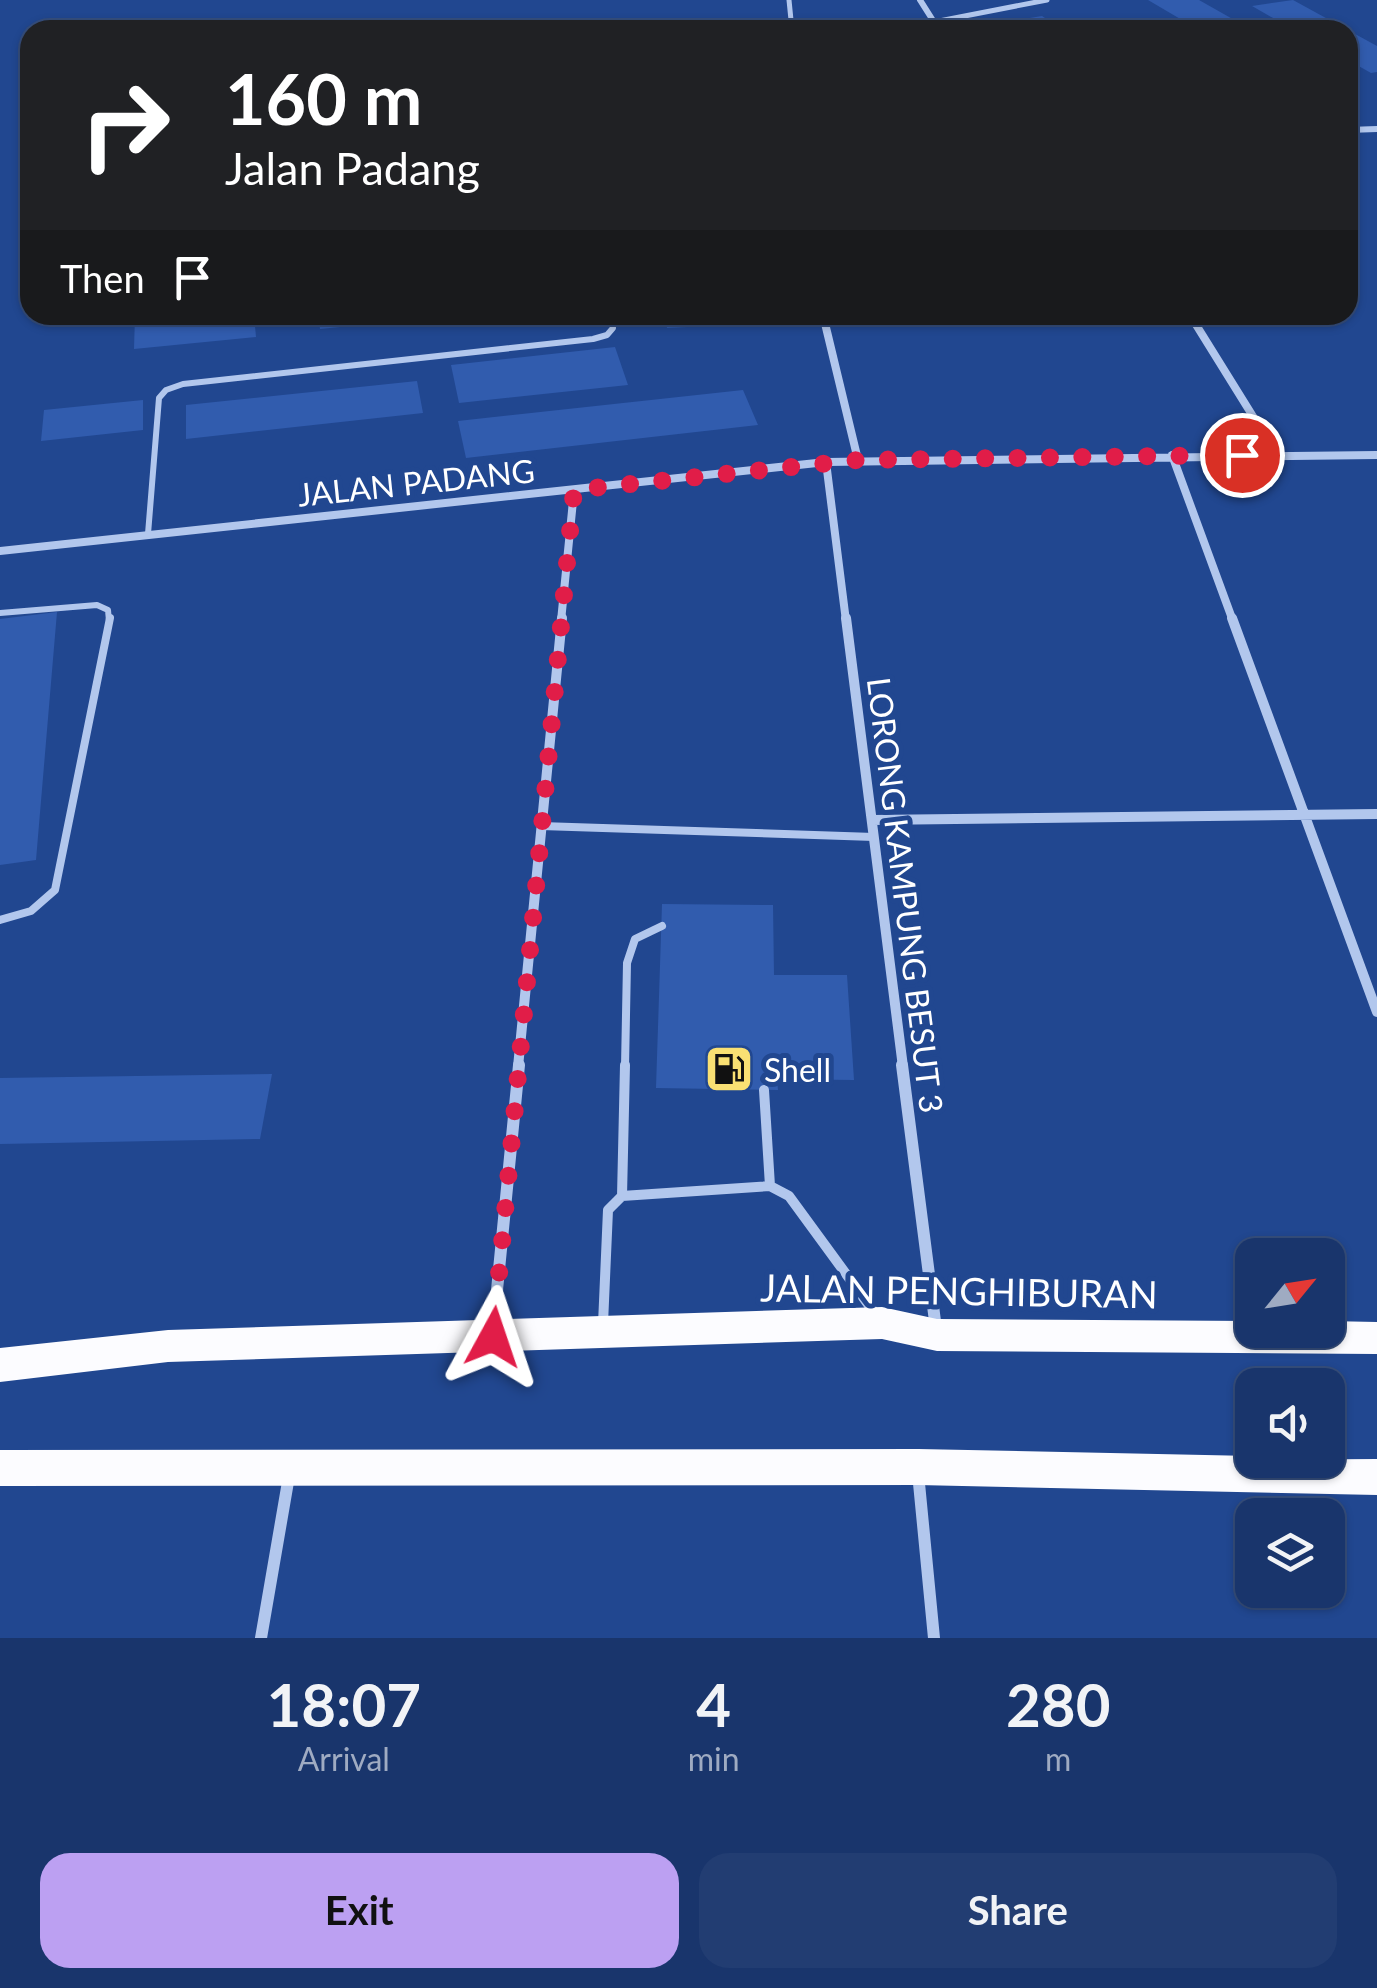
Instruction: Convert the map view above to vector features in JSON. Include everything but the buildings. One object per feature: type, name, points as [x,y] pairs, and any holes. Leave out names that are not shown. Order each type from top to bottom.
[{"type":"highway","name":"JALAN PENGHIBURAN","points":[[0,1365],[168,1346],[882,1323],[937,1335],[1377,1338]]},
{"type":"highway","points":[[0,1468],[918,1467],[1377,1477]]},
{"type":"street","points":[[825,325],[858,460]]},
{"type":"street","points":[[1196,325],[1277,455]]},
{"type":"street","name":"JALAN PADANG","points":[[0,551],[826,462],[1377,455]]},
{"type":"street","points":[[1172,456],[1377,1012]]},
{"type":"street","name":"LORONG KAMPUNG BESUT 3","points":[[826,462],[937,1335]]},
{"type":"street","points":[[493,1337],[574,490]]},
{"type":"street","points":[[872,820],[1377,814]]},
{"type":"street","points":[[918,1467],[934,1638]]},
{"type":"street","points":[[261,1638],[290,1468]]},
{"type":"lane","points":[[944,20],[1047,0]]},
{"type":"lane","points":[[148,534],[159,398],[166,390],[183,384],[593,339],[607,335],[613,325]]},
{"type":"lane","points":[[0,613],[97,605],[108,610],[110,618],[55,890],[42,907],[18,918],[0,920]]},
{"type":"lane","points":[[541,826],[874,837]]},
{"type":"lane","points":[[622,1196],[627,963],[635,938],[662,926]]},
{"type":"lane","points":[[764,1090],[770,1186]]},
{"type":"lane","points":[[603,1334],[608,1210],[622,1196],[770,1186],[789,1196],[882,1323]]},
{"type":"place","name":"Shell","points":[[729,1069]]},
{"type":"route","points":[[493,1337],[574,490],[858,460],[1242,455]]}]
